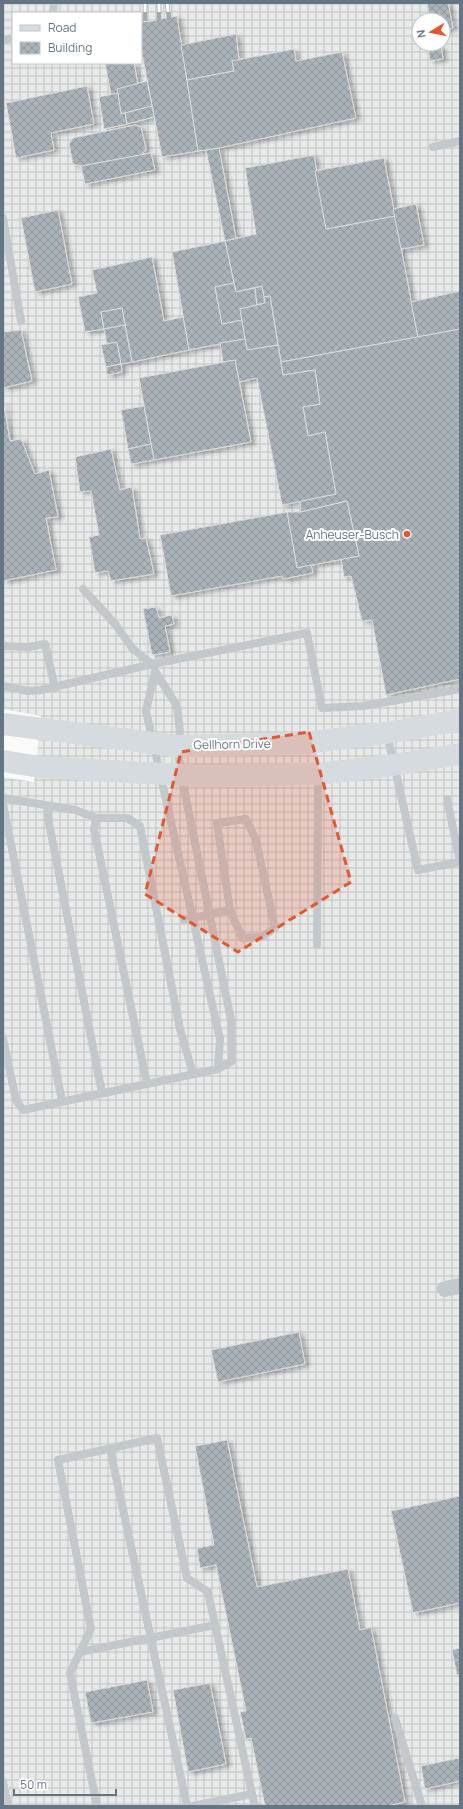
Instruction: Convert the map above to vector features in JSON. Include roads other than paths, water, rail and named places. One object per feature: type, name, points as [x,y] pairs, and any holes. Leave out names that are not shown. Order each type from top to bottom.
[{"type":"main road","name":"Gellhorn Drive","points":[[3,724],[178,746],[304,743],[386,733],[460,720]]},
{"type":"main road","points":[[3,761],[40,767],[200,776],[318,774],[393,765],[460,754]]},
{"type":"lane","points":[[434,147],[460,141]]},
{"type":"lane","points":[[3,218],[21,321]]},
{"type":"lane","points":[[83,589],[116,625],[132,648],[154,668],[177,706],[180,732],[171,774],[188,919],[220,1039],[218,1069]]},
{"type":"lane","points":[[3,686],[28,691],[55,688],[154,668],[307,633],[322,708],[363,706],[460,689]]},
{"type":"lane","points":[[3,646],[28,647],[45,644],[55,688]]},
{"type":"lane","points":[[3,1039],[16,1100],[23,1110],[218,1069],[232,1061],[231,1020],[210,915],[171,774],[154,744],[146,711],[154,668]]},
{"type":"lane","points":[[386,733],[418,870],[460,862],[447,799]]},
{"type":"lane","points":[[316,945],[318,774]]},
{"type":"lane","points":[[3,798],[75,810],[97,818],[127,818],[140,826],[180,1029],[193,1074]]},
{"type":"lane","points":[[3,804],[62,1101]]},
{"type":"lane","points":[[49,806],[48,818],[102,1093]]},
{"type":"lane","points":[[97,818],[94,828],[147,1084]]},
{"type":"lane","points":[[246,819],[256,840],[275,928],[262,936],[242,938],[230,910],[217,823],[246,819]]},
{"type":"lane","points":[[188,919],[230,910]]},
{"type":"lane","points":[[97,1806],[70,1673],[91,1629],[58,1460],[157,1438],[187,1578],[208,1592],[255,1806]]},
{"type":"lane","points":[[110,1449],[187,1806]]},
{"type":"lane","points":[[80,1652],[215,1625]]},
{"type":"lane","points":[[395,1718],[422,1806]]},
{"type":"lane","points":[[3,1782],[8,1806]]},
{"type":"lane","points":[[193,1806],[252,1794]]},
{"type":"railway","points":[[145,3],[145,22]]},
{"type":"railway","points":[[159,3],[159,19]]},
{"type":"railway","points":[[167,3],[169,18]]},
{"type":"place","name":"Anheuser-Busch","points":[[407,534]]}]
